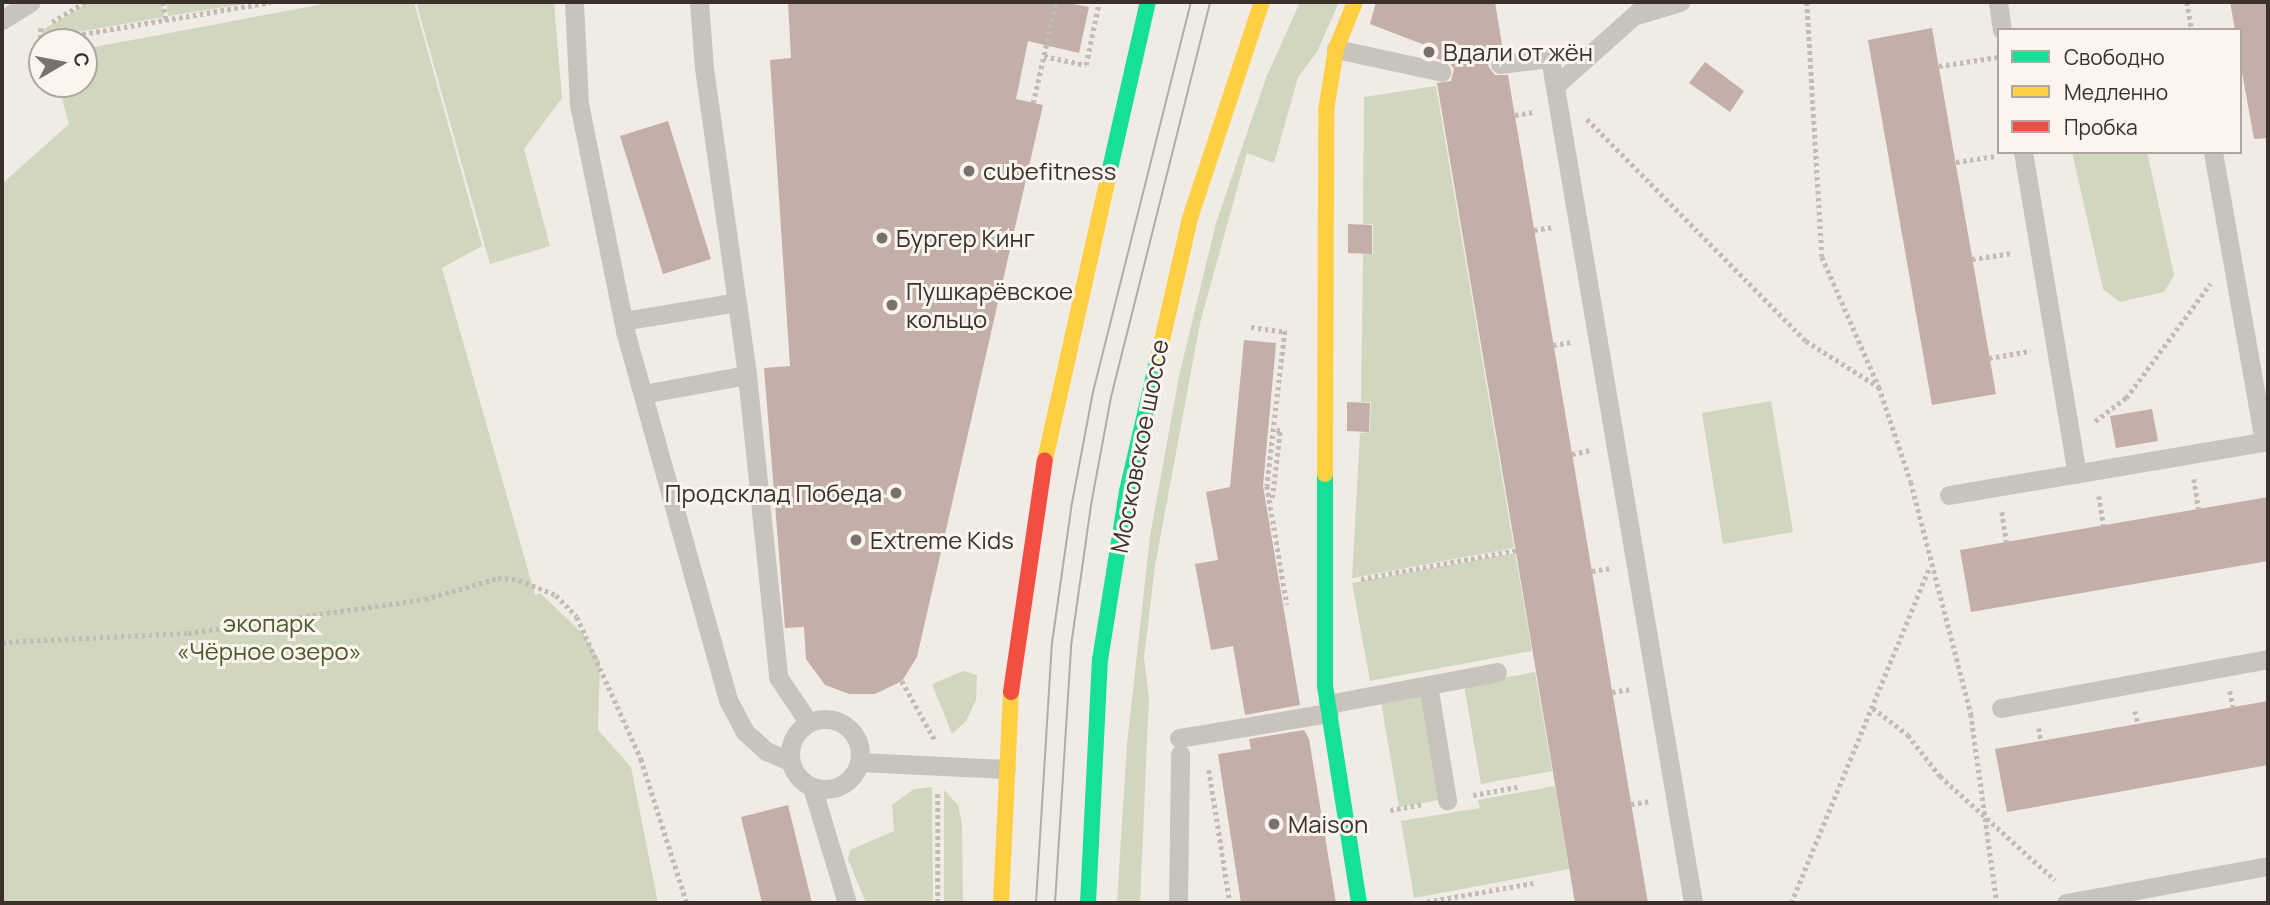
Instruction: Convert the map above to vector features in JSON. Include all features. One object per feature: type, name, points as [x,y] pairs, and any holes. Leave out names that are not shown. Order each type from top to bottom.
[{"type":"main road","points":[[1001,903],[1011,690],[1047,448],[1148,2]]},
{"type":"main road","name":"Московское шоссе","points":[[1088,903],[1100,660],[1127,491],[1190,219],[1262,2]]},
{"type":"main road","points":[[1355,2],[1336,49],[1326,110],[1328,708],[1359,903]]},
{"type":"lane","points":[[2,20],[31,2]]},
{"type":"lane","points":[[574,2],[579,104],[623,321],[728,700],[745,732],[766,751],[790,761]]},
{"type":"lane","points":[[699,2],[704,68],[747,375],[778,677],[808,723]]},
{"type":"lane","points":[[1555,86],[1649,2]]},
{"type":"lane","points":[[1633,16],[1680,2]]},
{"type":"lane","points":[[1997,2],[2002,28]]},
{"type":"lane","points":[[1336,49],[1442,72]]},
{"type":"lane","points":[[1500,64],[1550,58],[1693,903]]},
{"type":"lane","points":[[2015,154],[2039,248],[2077,474]]},
{"type":"lane","points":[[1949,495],[2266,442],[2213,154]]},
{"type":"lane","points":[[623,321],[737,302]]},
{"type":"lane","points":[[643,394],[747,375]]},
{"type":"lane","points":[[2001,708],[2268,659]]},
{"type":"lane","points":[[1178,903],[1180,746],[1328,708],[1497,672]]},
{"type":"lane","points":[[1428,685],[1447,800]]},
{"type":"lane","points":[[819,720],[841,723],[856,739],[859,762],[846,782],[824,789],[812,787],[794,772],[790,761],[794,738],[808,723],[819,720]]},
{"type":"lane","points":[[859,762],[1006,769]]},
{"type":"lane","points":[[812,787],[847,903]]},
{"type":"lane","points":[[2072,902],[2268,866]]},
{"type":"path","points":[[85,2],[39,29],[41,41],[271,2]]},
{"type":"path","points":[[163,2],[166,19]]},
{"type":"path","points":[[1033,103],[1056,2]]},
{"type":"path","points":[[1044,56],[1086,65],[1100,2]]},
{"type":"path","points":[[1807,2],[1822,257],[1879,387],[1911,482],[1930,568],[1971,714],[1997,903]]},
{"type":"path","points":[[2187,2],[2192,28]]},
{"type":"path","points":[[1939,66],[1997,57]]},
{"type":"path","points":[[1555,86],[1806,341],[1879,387]]},
{"type":"path","points":[[1956,162],[2008,154]]},
{"type":"path","points":[[1972,259],[2039,248]]},
{"type":"path","points":[[2072,440],[2126,398],[2231,255]]},
{"type":"path","points":[[1251,327],[1285,331],[1267,486]]},
{"type":"path","points":[[1989,358],[2056,346]]},
{"type":"path","points":[[1270,506],[1280,431],[1273,430]]},
{"type":"path","points":[[1351,581],[1518,550]]},
{"type":"path","points":[[1791,903],[1930,568]]},
{"type":"path","points":[[2,642],[188,634],[425,599],[498,578],[519,580],[555,595],[577,617],[641,759],[687,903]]},
{"type":"path","points":[[902,681],[937,744]]},
{"type":"path","points":[[1872,708],[1908,735],[1940,776],[1986,816],[2072,902]]},
{"type":"path","points":[[1208,762],[1230,903]]},
{"type":"path","points":[[1447,800],[1517,787]]},
{"type":"path","points":[[938,794],[938,903]]},
{"type":"path","points":[[1420,903],[1534,883]]},
{"type":"green space","points":[[89,2],[162,2],[164,17],[98,28],[46,28]]},
{"type":"green space","points":[[166,2],[258,2],[168,16]]},
{"type":"green space","name":"экопарк «Чёрное озеро»","points":[[334,2],[414,2],[482,246],[442,268],[535,595],[540,593],[583,634],[600,661],[598,730],[631,767],[658,903],[2,903],[2,184],[69,124],[62,98],[98,98],[98,46]]},
{"type":"green space","points":[[416,2],[554,2],[562,98],[524,149],[550,246],[490,264]]},
{"type":"green space","points":[[1300,2],[1339,2],[1317,52],[1298,77],[1274,163],[1247,153],[1200,323],[1155,566],[1144,658],[1149,697],[1140,903],[1117,903],[1127,744],[1150,536],[1179,376],[1216,223],[1266,78]]},
{"type":"green space","points":[[1436,86],[1514,548],[1352,578],[1360,433],[1370,432],[1371,402],[1361,402],[1363,254],[1373,254],[1373,224],[1363,224],[1364,97]]},
{"type":"green space","points":[[2072,154],[2147,154],[2174,275],[2164,292],[2120,302],[2103,289]]},
{"type":"green space","points":[[1771,401],[1793,532],[1723,544],[1702,413]]},
{"type":"green space","points":[[1515,553],[1532,651],[1370,681],[1352,583]]},
{"type":"green space","points":[[963,671],[977,675],[976,700],[966,721],[952,734],[932,684]]},
{"type":"green space","points":[[1535,672],[1552,771],[1481,784],[1464,685]]},
{"type":"green space","points":[[1422,694],[1440,800],[1399,807],[1381,702]]},
{"type":"green space","points":[[1555,786],[1569,869],[1414,898],[1401,821],[1480,808],[1478,800]]},
{"type":"green space","points":[[932,787],[933,903],[866,903],[848,859],[850,850],[894,831],[892,805],[914,789]]},
{"type":"green space","points":[[944,790],[958,805],[962,824],[963,903],[944,903]]},
{"type":"building","name":"Пушкарёвское кольцо","points":[[788,2],[1063,2],[1089,7],[1079,53],[1028,41],[1016,99],[1043,105],[917,657],[902,681],[875,694],[849,694],[825,685],[806,659],[804,627],[785,628],[764,368],[790,366],[770,60],[791,58]]},
{"type":"building","points":[[1376,2],[1495,2],[1503,51],[1492,55],[1488,66],[1495,75],[1508,75],[1648,903],[1575,903],[1437,83],[1451,81],[1454,69],[1450,63],[1432,57],[1430,47],[1370,24]]},
{"type":"building","points":[[2230,2],[2268,2],[2268,138],[2254,139],[2242,72],[2242,28],[2235,28]]},
{"type":"building","points":[[1932,28],[1996,394],[1932,405],[1868,40]]},
{"type":"building","points":[[1705,62],[1744,91],[1730,112],[1689,83]]},
{"type":"building","points":[[668,121],[711,259],[663,274],[620,136]]},
{"type":"building","points":[[1348,224],[1372,225],[1372,254],[1348,253]]},
{"type":"building","points":[[1244,340],[1276,343],[1263,486],[1300,705],[1245,715],[1233,646],[1211,650],[1195,564],[1218,560],[1206,492],[1230,487]]},
{"type":"building","points":[[1347,402],[1370,403],[1369,432],[1347,431]]},
{"type":"building","points":[[2152,409],[2158,441],[2116,448],[2110,416]]},
{"type":"building","points":[[2268,497],[2268,561],[1971,612],[1960,550]]},
{"type":"building","points":[[2268,701],[2268,765],[2007,812],[1995,749]]},
{"type":"building","points":[[1304,730],[1309,739],[1336,903],[1241,903],[1218,754],[1251,749],[1249,739]]},
{"type":"building","points":[[788,805],[812,903],[762,903],[741,817]]},
{"type":"tram line","points":[[1036,903],[1052,643],[1072,503],[1093,392],[1191,2]]},
{"type":"tram line","points":[[1055,903],[1071,646],[1091,505],[1111,397],[1210,2]]},
{"type":"traffic: fast","points":[[1109,173],[1148,2]]},
{"type":"traffic: fast","points":[[1088,903],[1100,660],[1127,491],[1158,358]]},
{"type":"traffic: fast","points":[[1325,474],[1325,686],[1359,903]]},
{"type":"traffic: slow","points":[[1158,358],[1190,218],[1262,2]]},
{"type":"traffic: slow","points":[[1325,474],[1326,110],[1336,49],[1355,2]]},
{"type":"traffic: slow","points":[[1045,460],[1109,173]]},
{"type":"traffic: slow","points":[[1001,903],[1011,692]]},
{"type":"traffic: jam","points":[[1011,692],[1045,460]]},
{"type":"place","name":"Вдали от жён","points":[[1429,52]]},
{"type":"place","name":"cubefitness","points":[[969,171]]},
{"type":"place","name":"Бургер Кинг","points":[[882,238]]},
{"type":"place","name":"Пушкарёвское кольцо","points":[[892,305]]},
{"type":"place","name":"Продсклад Победа","points":[[896,493]]},
{"type":"place","name":"Extreme Kids","points":[[856,540]]},
{"type":"place","name":"Maison","points":[[1274,824]]}]
